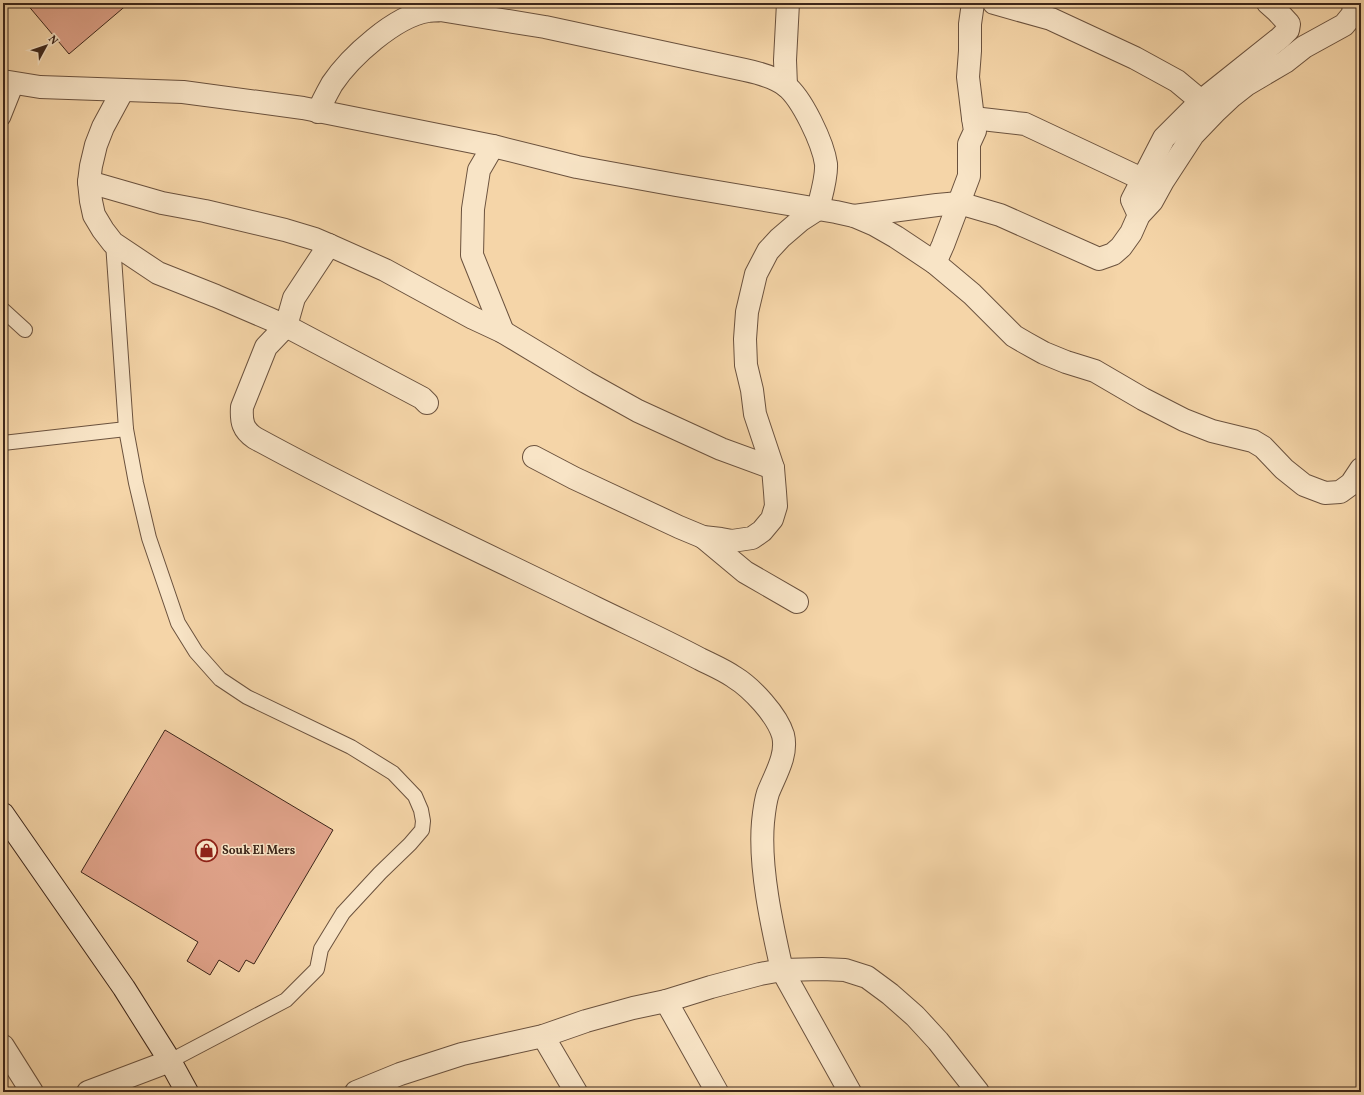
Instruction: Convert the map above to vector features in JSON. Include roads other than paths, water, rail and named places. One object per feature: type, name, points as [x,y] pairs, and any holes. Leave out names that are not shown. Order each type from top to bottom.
[{"type":"street","points":[[786,86],[785,60],[788,3]]},
{"type":"street","points":[[934,262],[969,176],[969,144],[975,131],[968,77],[970,24],[973,3]]},
{"type":"street","points":[[994,3],[1051,19],[1135,58],[1177,81],[1201,101]]},
{"type":"street","points":[[1138,215],[1132,200],[1164,138],[1201,101],[1288,30],[1288,24],[1278,11],[1268,3]]},
{"type":"street","points":[[318,112],[333,83],[354,58],[378,36],[398,22],[428,7],[545,27],[745,70],[764,75],[786,86],[800,103],[820,140],[826,164],[818,209],[785,233],[768,251],[756,274],[747,312],[745,339],[746,365],[752,390],[755,414],[773,468],[776,506],[772,519],[762,531],[752,538],[732,541],[703,537],[679,527],[534,457]]},
{"type":"street","points":[[854,216],[959,203],[1000,215],[1099,259],[1113,254],[1121,248],[1131,233],[1138,215],[1152,201],[1163,181],[1194,135],[1232,96],[1262,74],[1285,62],[1304,47],[1339,28],[1348,21],[1356,10]]},
{"type":"street","points":[[10,82],[40,87],[184,92],[303,108],[494,146],[577,167],[676,186],[854,216],[875,225],[896,237],[934,262],[972,294],[1014,336],[1044,353],[1095,371],[1143,399],[1184,420],[1212,430],[1253,441],[1262,447],[1284,469],[1304,485],[1325,493],[1340,492],[1351,484],[1361,469]]},
{"type":"street","points":[[123,90],[103,127],[96,145],[89,182],[94,215],[113,243],[158,273],[286,326],[422,398],[427,403]]},
{"type":"street","points":[[973,118],[1025,124],[1142,179]]},
{"type":"street","points":[[494,146],[479,170],[473,209],[472,256],[503,332]]},
{"type":"street","points":[[89,182],[162,203],[205,211],[285,230],[315,239],[385,270],[473,318],[503,332],[586,382],[638,411],[721,449],[773,468]]},
{"type":"street","points":[[329,245],[294,298],[286,326],[266,347],[245,396],[242,407],[241,418],[248,433],[261,442],[337,482],[676,646],[734,677],[755,693],[769,711],[783,735],[780,767],[768,792],[764,810],[762,845],[769,904],[782,970],[850,1092]]},
{"type":"street","points":[[703,537],[745,572],[797,602]]},
{"type":"street","points":[[3,814],[124,988],[170,1061],[187,1092]]},
{"type":"street","points":[[356,1092],[400,1074],[462,1054],[543,1036],[606,1015],[666,1001],[760,974],[782,970],[822,969],[845,970],[867,977],[890,994],[915,1016],[938,1041],[978,1092]]},
{"type":"street","points":[[666,1001],[718,1092]]},
{"type":"street","points":[[543,1036],[576,1092]]},
{"type":"street","points":[[3,1046],[32,1092]]},
{"type":"street","points":[[88,1092],[170,1061]]},
{"type":"lane","points":[[3,118],[10,82]]},
{"type":"lane","points":[[113,243],[126,429],[149,538],[178,623],[196,652],[220,679],[247,697],[351,747],[393,773],[415,796],[421,810],[423,821],[422,830],[418,835],[343,913],[320,950],[317,969],[286,1000],[170,1061]]},
{"type":"lane","points":[[3,310],[25,330]]},
{"type":"lane","points":[[3,443],[126,429]]},
{"type":"place","name":"Souk El Mers","points":[[207,851]]}]
